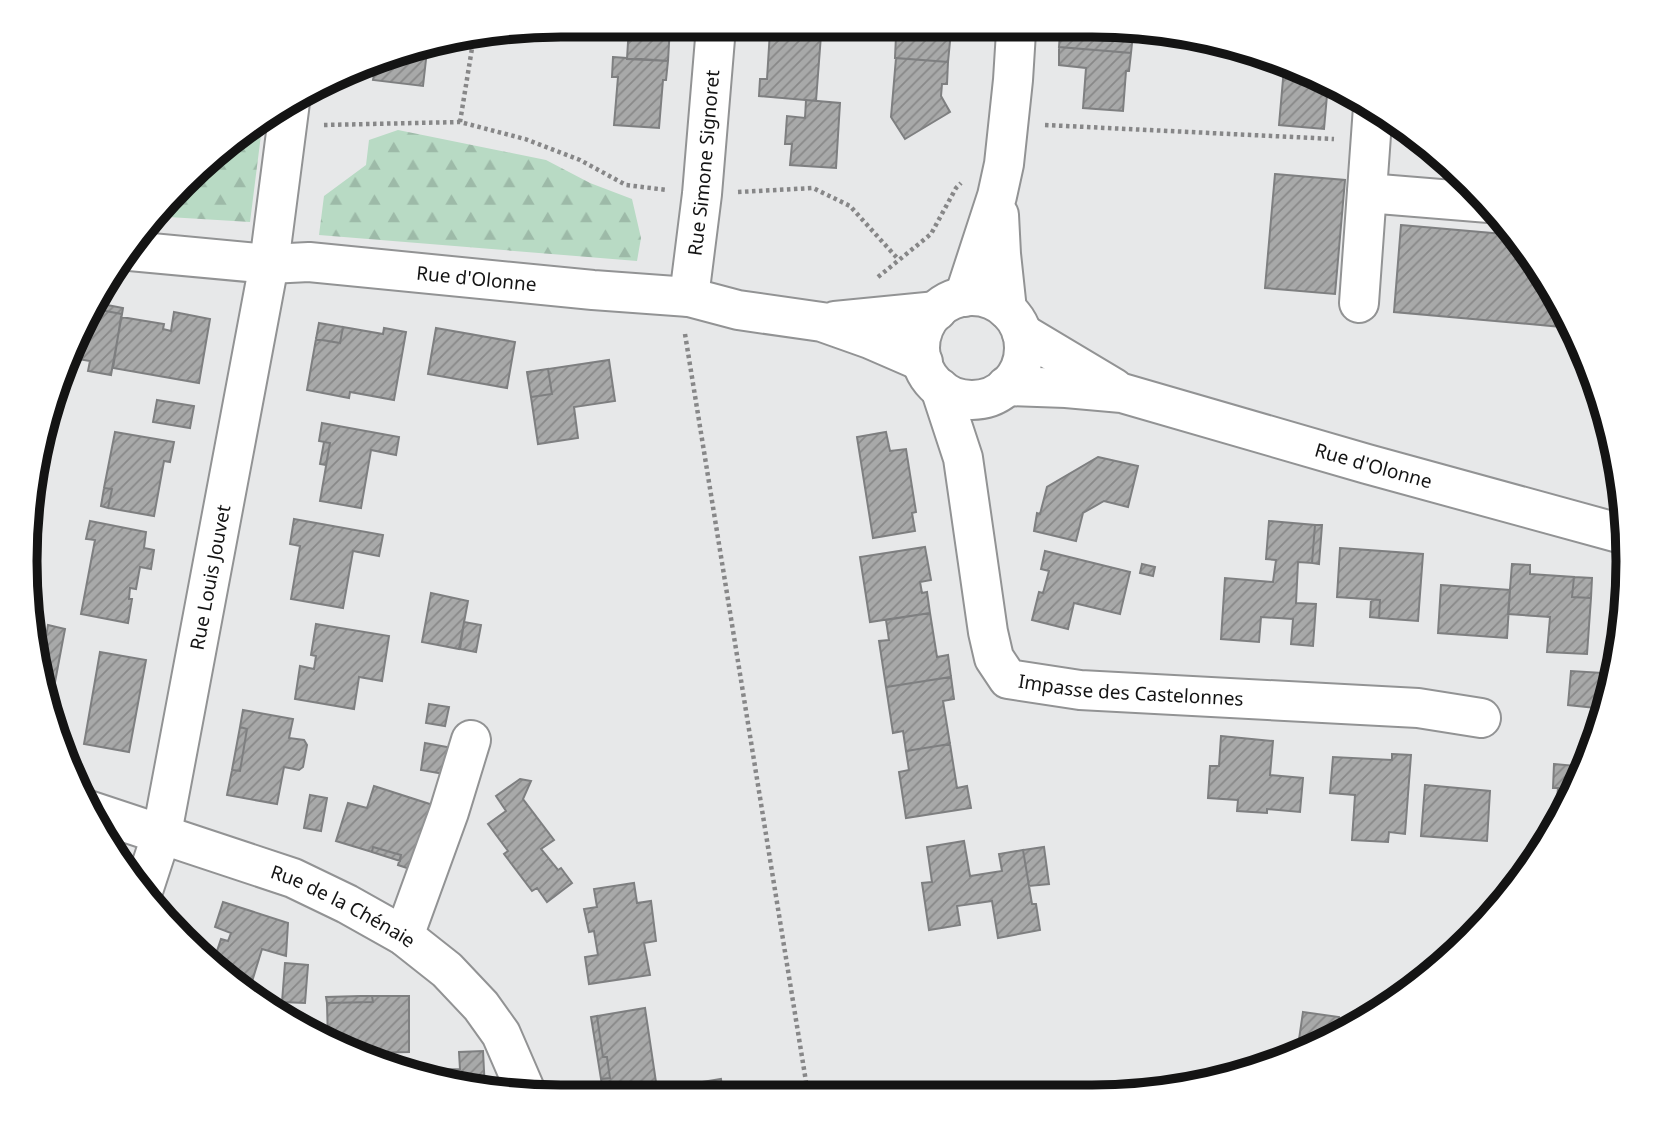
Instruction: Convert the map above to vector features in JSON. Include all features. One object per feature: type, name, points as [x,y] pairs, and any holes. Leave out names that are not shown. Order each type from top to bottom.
[{"type":"street","name":"Rue Simone Signoret","points":[[689,297],[702,194],[715,37]]},
{"type":"street","points":[[994,393],[1013,381],[1021,365],[1024,349],[1014,321],[1001,254],[1001,180],[1016,37]]},
{"type":"street","name":"Rue Louis Jouvet","points":[[146,881],[162,833],[269,264],[304,114]]},
{"type":"street","points":[[1359,303],[1372,124]]},
{"type":"street","points":[[931,375],[920,351],[922,333],[930,318],[950,304],[1001,180]]},
{"type":"street","points":[[1367,193],[1474,202]]},
{"type":"street","name":"Rue d'Olonne","points":[[138,252],[269,264],[309,262],[689,297],[738,310],[822,322],[870,340],[931,375],[948,394],[965,400],[994,393],[1066,388],[1122,393],[1615,532]]},
{"type":"street","name":"Rue d'Olonne","points":[[822,322],[950,304],[972,296],[988,299],[1003,306],[1014,321],[1122,393]]},
{"type":"street","name":"Impasse des Castelonnes","points":[[931,375],[963,458],[988,632],[994,658],[1008,679],[1080,690],[1418,708],[1481,718]]},
{"type":"street","name":"Impasse des Castelonnes","points":[[963,458],[994,393]]},
{"type":"street","points":[[404,936],[449,812],[471,740]]},
{"type":"street","name":"Rue de la Chénaie","points":[[102,814],[293,878],[404,936],[447,970],[481,1006],[501,1034],[522,1084]]},
{"type":"path","points":[[460,122],[473,45]]},
{"type":"path","points":[[304,114],[460,122],[525,139],[580,160],[626,185],[702,194],[813,188],[850,206],[898,259],[931,234],[956,188],[975,168],[1001,180]]},
{"type":"path","points":[[1041,125],[1372,124]]},
{"type":"path","points":[[689,297],[684,327],[807,1085]]},
{"type":"green space","points":[[398,130],[546,160],[590,183],[632,199],[641,238],[637,261],[319,235],[324,196],[366,165],[369,140]]},
{"type":"green space","points":[[261,131],[250,222],[166,217],[215,167]]},
{"type":"building","points":[[628,37],[669,37],[668,61],[627,59]]},
{"type":"building","points":[[770,37],[821,37],[816,101],[759,96],[760,79],[767,79]]},
{"type":"building","points":[[896,37],[950,37],[948,62],[895,58]]},
{"type":"building","points":[[1060,37],[1133,39],[1131,53],[1059,47]]},
{"type":"building","points":[[1059,47],[1131,53],[1129,71],[1126,71],[1123,111],[1083,108],[1086,68],[1059,65]]},
{"type":"building","points":[[427,55],[423,86],[373,80],[375,72]]},
{"type":"building","points":[[613,57],[668,61],[666,80],[663,80],[659,128],[614,125],[618,77],[612,77]]},
{"type":"building","points":[[896,58],[948,62],[947,84],[942,84],[941,96],[950,112],[905,139],[891,117]]},
{"type":"building","points":[[1284,73],[1327,93],[1324,129],[1279,125]]},
{"type":"building","points":[[806,100],[840,103],[836,168],[790,165],[792,144],[785,144],[787,116],[805,118]]},
{"type":"building","points":[[1275,174],[1345,180],[1335,294],[1265,288]]},
{"type":"building","points":[[1401,225],[1501,234],[1528,270],[1561,327],[1394,312]]},
{"type":"building","points":[[104,304],[123,308],[122,314],[101,310]]},
{"type":"building","points":[[101,310],[122,314],[111,375],[88,371],[90,361],[77,359]]},
{"type":"building","points":[[174,312],[210,319],[199,383],[113,368],[121,317],[164,324],[163,329],[171,331]]},
{"type":"building","points":[[319,323],[343,327],[340,343],[316,339]]},
{"type":"building","points":[[343,327],[383,334],[384,328],[406,332],[394,400],[350,392],[349,398],[307,390],[316,339],[340,343]]},
{"type":"building","points":[[436,328],[515,342],[507,388],[428,374]]},
{"type":"building","points":[[609,360],[615,401],[574,407],[578,438],[538,444],[531,397],[552,394],[548,369]]},
{"type":"building","points":[[548,369],[552,394],[531,397],[527,372]]},
{"type":"building","points":[[157,400],[194,406],[190,428],[153,422]]},
{"type":"building","points":[[322,423],[399,437],[396,455],[371,450],[361,508],[320,501],[330,443],[319,441]]},
{"type":"building","points":[[115,432],[174,442],[170,462],[164,461],[154,516],[108,508],[112,489],[104,488]]},
{"type":"building","points":[[886,432],[890,451],[906,449],[916,512],[912,513],[915,531],[873,538],[857,437]]},
{"type":"building","points":[[324,442],[330,443],[326,465],[320,464]]},
{"type":"building","points":[[1098,457],[1138,466],[1128,507],[1104,501],[1083,513],[1076,541],[1034,531],[1037,513],[1040,514],[1047,487]]},
{"type":"building","points":[[104,488],[112,489],[108,508],[101,506]]},
{"type":"building","points":[[294,519],[383,535],[379,556],[353,551],[343,608],[291,599],[300,546],[290,544]]},
{"type":"building","points":[[90,521],[146,532],[144,548],[154,550],[151,569],[140,567],[136,589],[130,588],[129,599],[132,599],[128,623],[81,614],[95,540],[86,539]]},
{"type":"building","points":[[1269,521],[1315,525],[1312,563],[1298,562],[1296,603],[1316,604],[1313,646],[1291,644],[1293,619],[1261,617],[1259,642],[1221,639],[1225,578],[1273,582],[1276,560],[1266,559]]},
{"type":"building","points":[[1315,525],[1322,525],[1319,564],[1312,563]]},
{"type":"building","points":[[925,547],[931,580],[920,582],[922,593],[927,592],[930,613],[870,622],[860,557]]},
{"type":"building","points":[[1340,548],[1423,554],[1418,621],[1379,618],[1380,600],[1337,597]]},
{"type":"building","points":[[1045,551],[1130,572],[1120,614],[1074,603],[1068,629],[1032,620],[1039,592],[1043,593],[1049,571],[1041,569]]},
{"type":"building","points":[[1142,564],[1155,567],[1153,576],[1140,573]]},
{"type":"building","points":[[1512,564],[1530,565],[1530,574],[1574,577],[1572,597],[1591,598],[1587,654],[1547,652],[1550,617],[1508,614]]},
{"type":"building","points":[[1574,577],[1592,578],[1591,598],[1572,597]]},
{"type":"building","points":[[1441,585],[1510,590],[1507,638],[1438,633]]},
{"type":"building","points":[[431,593],[468,601],[459,649],[422,642]]},
{"type":"building","points":[[1371,600],[1380,600],[1379,618],[1370,617]]},
{"type":"building","points":[[930,613],[937,657],[948,655],[951,677],[886,687],[879,641],[889,640],[886,620]]},
{"type":"building","points":[[464,622],[481,625],[476,652],[460,649]]},
{"type":"building","points":[[316,624],[389,636],[382,681],[359,677],[354,709],[295,699],[300,666],[314,669],[316,656],[311,655]]},
{"type":"building","points":[[48,625],[65,629],[53,690],[43,642]]},
{"type":"building","points":[[1608,637],[1611,637],[1606,663],[1595,708],[1568,705],[1571,671],[1603,673]]},
{"type":"building","points":[[100,652],[146,660],[129,752],[84,744]]},
{"type":"building","points":[[951,677],[954,699],[943,701],[950,744],[906,751],[903,731],[893,733],[886,687]]},
{"type":"building","points":[[429,704],[449,707],[445,726],[426,723]]},
{"type":"building","points":[[243,710],[293,719],[289,738],[304,740],[307,745],[303,767],[299,770],[284,767],[277,804],[227,795],[232,770],[240,771],[247,729],[240,727]]},
{"type":"building","points":[[240,727],[247,729],[240,771],[232,770]]},
{"type":"building","points":[[1221,736],[1273,741],[1270,775],[1303,778],[1300,812],[1267,809],[1267,813],[1237,811],[1238,800],[1208,798],[1210,766],[1219,766]]},
{"type":"building","points":[[425,743],[458,749],[450,775],[421,770]]},
{"type":"building","points":[[950,744],[957,788],[967,786],[971,808],[906,818],[899,772],[909,770],[906,751]]},
{"type":"building","points":[[1392,754],[1411,755],[1405,834],[1389,832],[1388,842],[1352,840],[1355,795],[1330,793],[1333,757],[1392,760]]},
{"type":"building","points":[[1554,764],[1574,766],[1557,803],[1558,788],[1553,788]]},
{"type":"building","points":[[520,779],[531,781],[523,799],[554,840],[541,849],[572,883],[547,902],[537,888],[532,891],[504,854],[508,851],[488,824],[506,811],[496,796]]},
{"type":"building","points":[[1425,785],[1490,791],[1487,841],[1421,836]]},
{"type":"building","points":[[374,786],[439,807],[419,872],[398,865],[401,855],[373,847],[372,852],[336,841],[348,803],[367,808]]},
{"type":"building","points":[[310,795],[327,798],[321,831],[304,828]]},
{"type":"building","points":[[964,841],[970,876],[1002,871],[999,854],[1023,850],[1032,904],[1036,904],[1040,930],[998,938],[992,901],[957,906],[960,925],[929,930],[922,883],[932,882],[927,847]]},
{"type":"building","points":[[373,847],[401,855],[400,861],[372,852]]},
{"type":"building","points":[[1044,847],[1049,884],[1029,886],[1023,850]]},
{"type":"building","points":[[634,883],[637,903],[651,901],[656,941],[644,943],[650,975],[589,984],[585,957],[598,955],[594,931],[589,932],[584,909],[597,907],[594,889]]},
{"type":"building","points":[[223,902],[288,923],[286,956],[262,949],[251,984],[216,955],[221,939],[228,941],[231,933],[215,927]]},
{"type":"building","points":[[285,963],[308,965],[305,1003],[282,1002]]},
{"type":"building","points":[[372,996],[373,1002],[327,1003],[326,997]]},
{"type":"building","points":[[372,996],[409,996],[409,1052],[380,1053],[328,1030],[327,1003],[373,1002]]},
{"type":"building","points":[[645,1008],[656,1085],[602,1085],[601,1079],[610,1078],[607,1057],[603,1057],[597,1016]]},
{"type":"building","points":[[1303,1012],[1339,1017],[1338,1024],[1299,1042]]},
{"type":"building","points":[[597,1016],[603,1057],[607,1057],[610,1078],[601,1079],[591,1017]]},
{"type":"building","points":[[483,1051],[484,1079],[437,1070],[460,1069],[459,1052]]},
{"type":"building","points":[[721,1079],[722,1085],[684,1085]]}]
